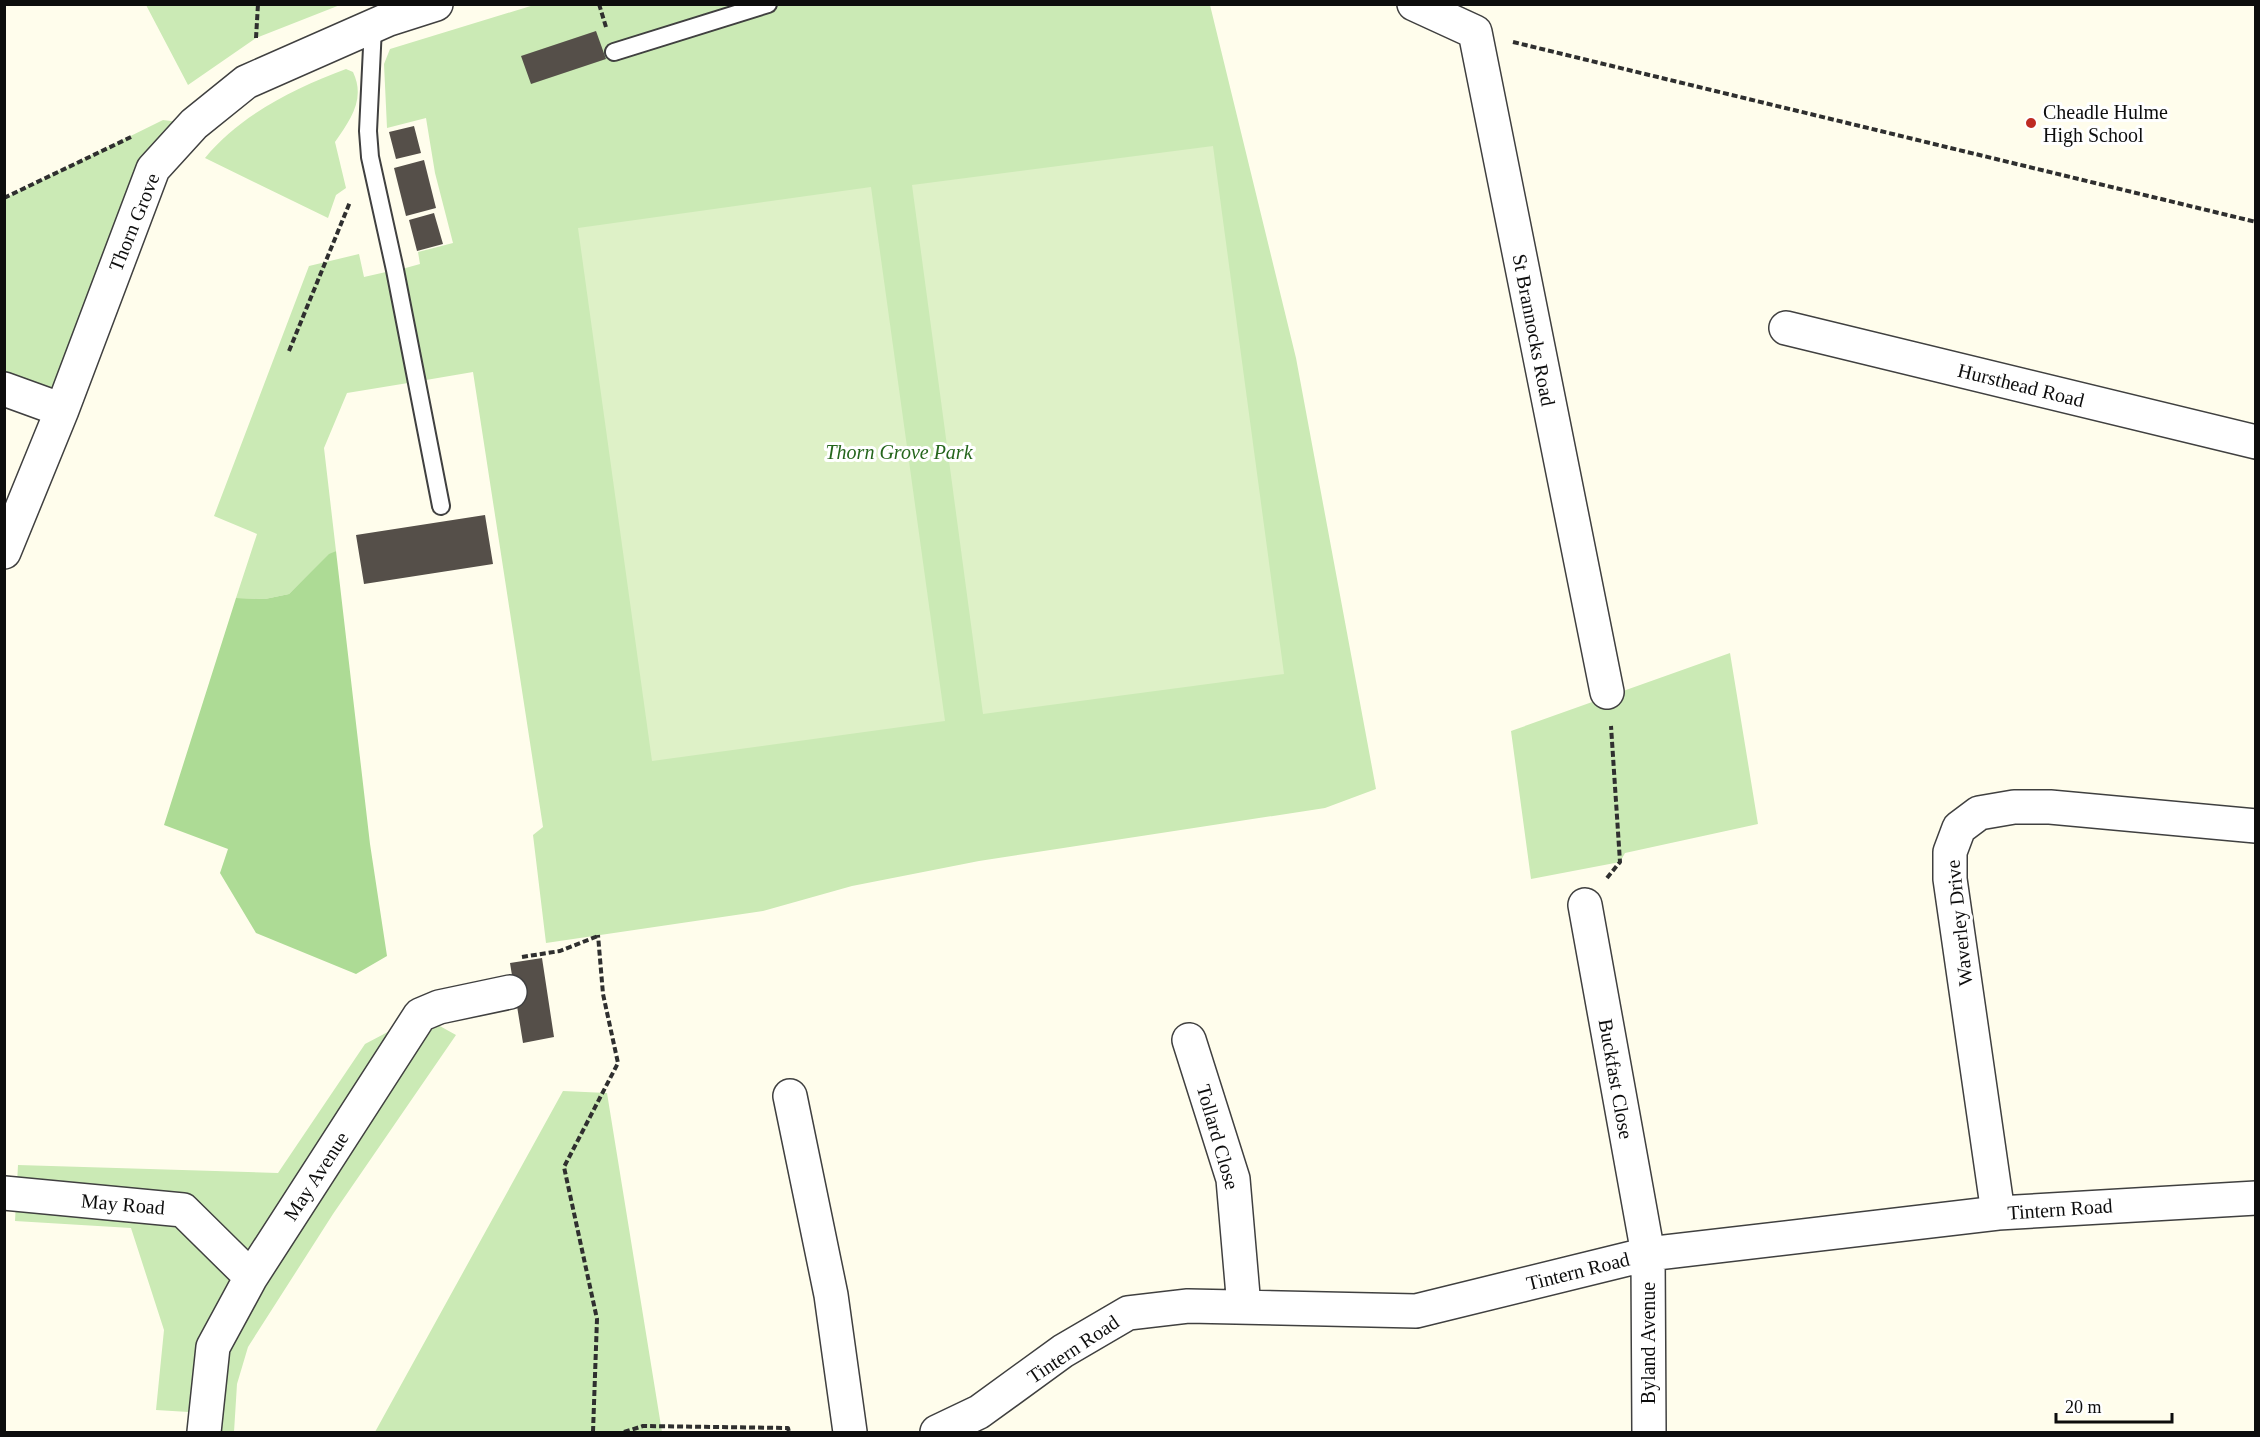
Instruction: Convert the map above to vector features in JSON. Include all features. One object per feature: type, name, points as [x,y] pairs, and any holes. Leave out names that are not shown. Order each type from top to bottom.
[{"type":"street","name":"Thorn Grove","points":[[4,552],[62,410],[153,169],[194,124],[246,82],[373,27],[436,4]]},
{"type":"street","points":[[1414,4],[1474,32]]},
{"type":"street","name":"St Brannocks Road","points":[[1474,32],[1607,692]]},
{"type":"street","name":"Hursthead Road","points":[[1786,327],[2256,442]]},
{"type":"street","points":[[4,389],[62,410]]},
{"type":"street","name":"Waverley Drive","points":[[1998,1213],[1950,879],[1950,852],[1959,828],[1979,813],[2014,807],[2050,807],[2256,826]]},
{"type":"street","name":"Buckfast Close","points":[[1585,905],[1648,1254]]},
{"type":"street","name":"May Avenue","points":[[204,1432],[213,1347],[251,1276],[420,1015],[439,1006],[510,992]]},
{"type":"street","name":"Tollard Close","points":[[1189,1040],[1233,1179],[1244,1307]]},
{"type":"street","points":[[790,1096],[831,1295],[850,1432]]},
{"type":"street","name":"May Road","points":[[4,1193],[183,1210],[251,1276]]},
{"type":"street","name":"Tintern Road","points":[[937,1432],[980,1412],[1063,1351],[1128,1313],[1188,1306],[1416,1311],[1648,1254],[1998,1213],[2256,1198]]},
{"type":"street","name":"Byland Avenue","points":[[1648,1254],[1649,1432]]},
{"type":"lane","points":[[614,52],[768,4]]},
{"type":"lane","points":[[373,27],[368,131],[374,174],[398,281],[441,506]]},
{"type":"path","points":[[1474,32],[2256,222]]},
{"type":"path","points":[[4,198],[134,135]]},
{"type":"path","points":[[289,351],[348,204],[374,174]]},
{"type":"path","points":[[1585,905],[1620,862],[1607,692]]},
{"type":"path","points":[[593,1432],[597,1319],[564,1167],[618,1063],[603,994],[598,934]]},
{"type":"path","points":[[624,1432],[643,1426],[788,1428],[789,1432]]},
{"type":"green space","points":[[146,5],[340,5],[256,38],[188,85]]},
{"type":"green space","name":"Thorn Grove Park","points":[[534,5],[1210,5],[1296,358],[1376,789],[1325,808],[979,861],[852,886],[763,911],[546,943],[533,835],[543,827],[473,372],[426,380],[402,269],[420,264],[418,252],[453,243],[435,173],[426,118],[387,128],[384,64],[390,49]]},
{"type":"green space","points":[[346,69],[353,72],[357,82],[357,100],[351,117],[335,142],[346,188],[336,195],[328,218],[205,158],[235,129],[270,104]]},
{"type":"green space","points":[[163,120],[194,124],[153,169],[62,410],[5,389],[5,198]]},
{"type":"green space","points":[[1213,146],[1284,674],[983,714],[912,185]]},
{"type":"green space","points":[[871,187],[945,721],[652,761],[578,228]]},
{"type":"green space","points":[[359,254],[364,277],[386,272],[408,383],[347,393],[324,448],[336,551],[289,594],[265,599],[236,598],[257,534],[214,516],[309,266]]},
{"type":"green space","points":[[336,551],[370,844],[387,956],[356,974],[256,933],[220,873],[228,849],[164,825],[236,598],[265,599],[289,594],[329,554]]},
{"type":"green space","points":[[1730,653],[1758,824],[1625,853],[1620,862],[1531,879],[1511,731]]},
{"type":"green space","points":[[420,1015],[456,1035],[333,1214],[248,1347],[237,1384],[234,1432],[204,1432],[205,1413],[156,1410],[164,1330],[131,1228],[15,1221],[18,1165],[278,1173],[365,1044]]},
{"type":"green space","points":[[563,1091],[607,1093],[662,1432],[375,1432]]},
{"type":"building","points":[[596,31],[606,59],[531,84],[521,56]]},
{"type":"building","points":[[414,126],[421,153],[396,159],[389,132]]},
{"type":"building","points":[[424,160],[436,208],[406,216],[394,168]]},
{"type":"building","points":[[434,213],[443,244],[417,251],[409,220]]},
{"type":"building","points":[[485,515],[493,564],[364,584],[356,535]]},
{"type":"building","points":[[542,958],[554,1037],[523,1043],[510,963]]},
{"type":"place","name":"Cheadle Hulme High School","points":[[2031,123]]}]
